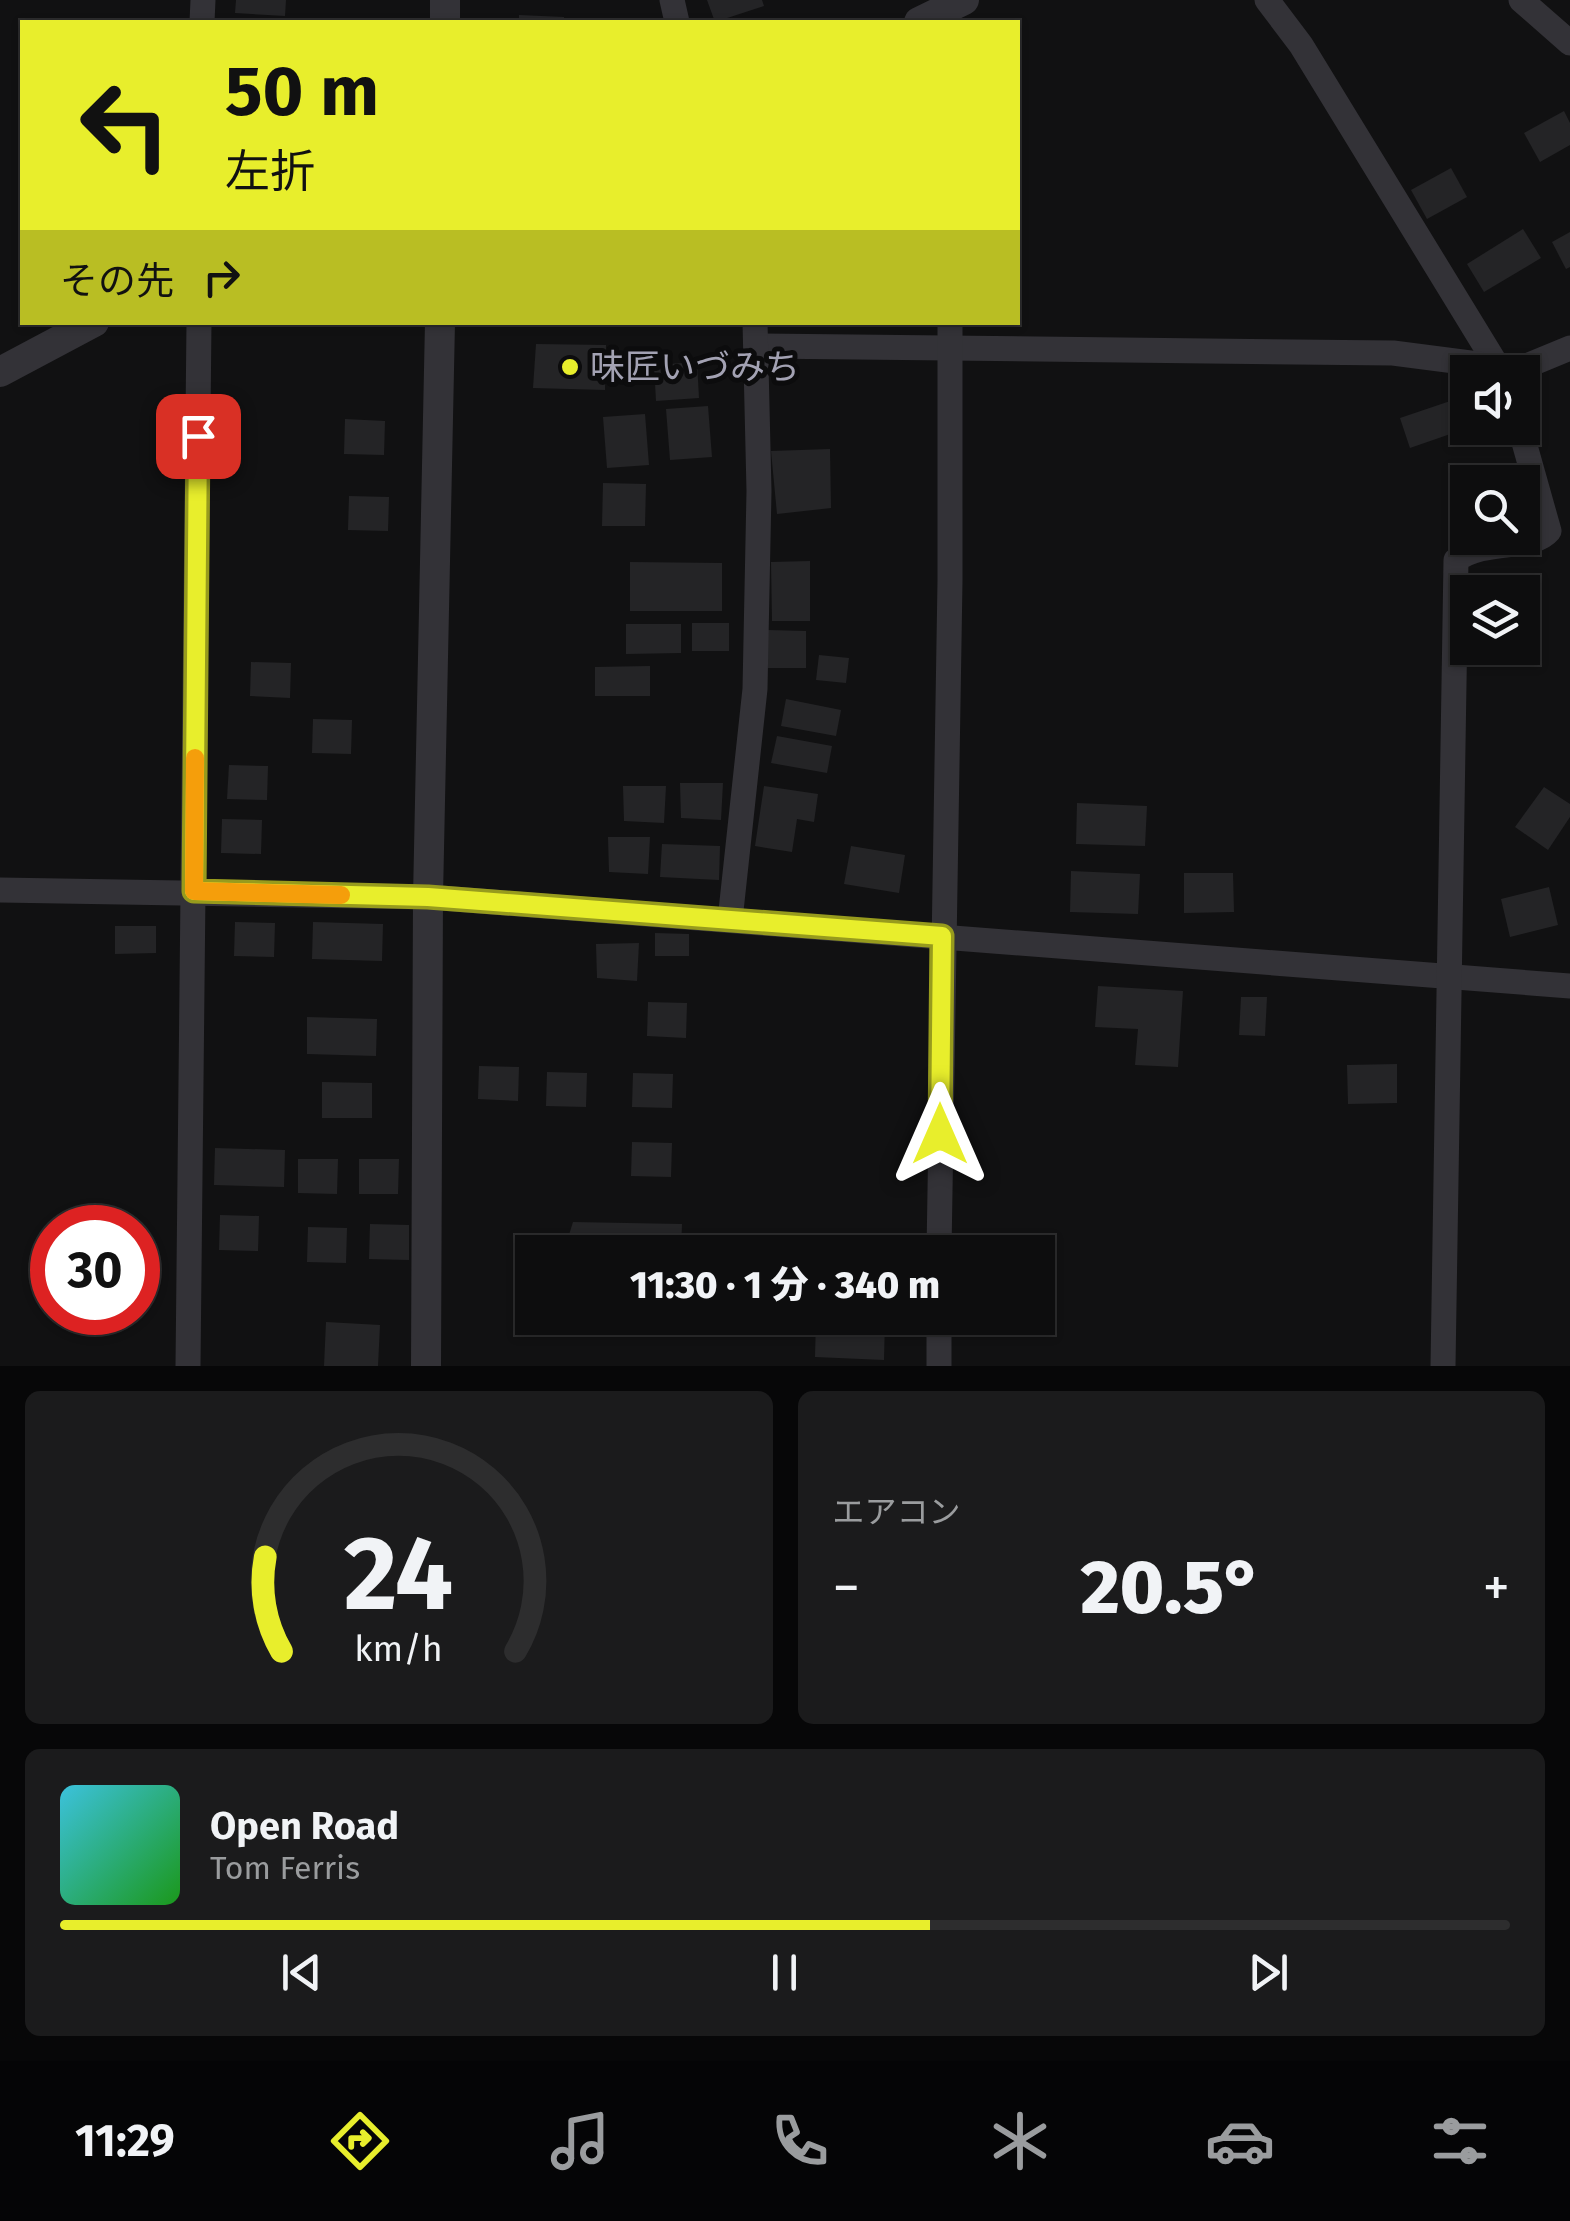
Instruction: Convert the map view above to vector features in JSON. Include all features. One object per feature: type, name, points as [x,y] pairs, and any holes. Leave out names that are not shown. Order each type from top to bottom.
[{"type":"street","points":[[1267,0],[1310,60],[1490,355]]},
{"type":"street","points":[[1521,0],[1570,42]]},
{"type":"street","points":[[925,20],[959,9]]},
{"type":"street","points":[[0,372],[88,325]]},
{"type":"street","points":[[188,1366],[200,325]]},
{"type":"street","points":[[426,1366],[428,897],[440,325]]},
{"type":"street","points":[[730,920],[755,688],[759,491],[756,334],[950,334],[1394,352],[1450,360]]},
{"type":"street","points":[[940,1235],[950,334]]},
{"type":"street","points":[[1540,360],[1570,348]]},
{"type":"street","points":[[1442,1366],[1456,560],[1471,549],[1540,540],[1549,531],[1525,445]]},
{"type":"street","points":[[0,890],[428,897],[1570,986]]},
{"type":"street","points":[[938,1366],[939,1335]]},
{"type":"building","points":[[236,0],[286,0],[285,16],[235,13]]},
{"type":"building","points":[[707,0],[762,0],[764,6],[714,20]]},
{"type":"building","points":[[519,15],[564,17],[564,20],[519,20]]},
{"type":"building","points":[[1564,111],[1570,123],[1570,145],[1540,162],[1524,133]]},
{"type":"building","points":[[1451,168],[1467,197],[1427,219],[1411,190]]},
{"type":"building","points":[[1523,229],[1541,258],[1484,292],[1467,264]]},
{"type":"building","points":[[1570,232],[1570,267],[1566,269],[1552,242]]},
{"type":"building","name":"味匠いづみち","points":[[536,344],[606,345],[605,390],[533,388]]},
{"type":"building","points":[[697,362],[699,398],[656,401],[654,365]]},
{"type":"building","points":[[1450,401],[1450,434],[1410,448],[1400,418]]},
{"type":"building","points":[[708,406],[712,457],[670,460],[666,409]]},
{"type":"building","points":[[645,414],[649,465],[607,468],[603,417]]},
{"type":"building","points":[[345,419],[385,421],[384,455],[344,454]]},
{"type":"building","points":[[830,449],[831,508],[777,514],[771,451]]},
{"type":"building","points":[[603,483],[646,484],[645,526],[602,526]]},
{"type":"building","points":[[349,496],[389,497],[388,531],[348,530]]},
{"type":"building","points":[[810,561],[810,621],[772,621],[771,562]]},
{"type":"building","points":[[630,562],[722,563],[722,611],[630,611]]},
{"type":"building","points":[[692,623],[729,623],[729,651],[692,651]]},
{"type":"building","points":[[626,624],[681,624],[681,653],[626,654]]},
{"type":"building","points":[[768,630],[806,631],[806,668],[768,668]]},
{"type":"building","points":[[819,655],[849,658],[846,683],[816,680]]},
{"type":"building","points":[[251,662],[291,663],[290,698],[250,696]]},
{"type":"building","points":[[650,666],[650,696],[595,696],[595,667]]},
{"type":"building","points":[[786,699],[841,710],[836,736],[781,726]]},
{"type":"building","points":[[313,719],[352,720],[351,754],[312,753]]},
{"type":"building","points":[[777,736],[832,746],[827,773],[771,763]]},
{"type":"building","points":[[229,765],[268,766],[267,800],[227,799]]},
{"type":"building","points":[[680,783],[723,783],[721,820],[681,818]]},
{"type":"building","points":[[623,786],[666,786],[664,823],[624,821]]},
{"type":"building","points":[[764,786],[818,794],[814,822],[797,819],[792,852],[755,846]]},
{"type":"building","points":[[1544,787],[1570,804],[1570,817],[1548,850],[1515,827]]},
{"type":"building","points":[[1077,803],[1147,806],[1145,846],[1076,844]]},
{"type":"building","points":[[222,819],[262,820],[261,854],[221,853]]},
{"type":"building","points":[[608,837],[650,837],[648,874],[609,872]]},
{"type":"building","points":[[662,844],[720,846],[719,880],[660,877]]},
{"type":"building","points":[[851,846],[905,855],[899,893],[844,884]]},
{"type":"building","points":[[1071,871],[1140,874],[1138,914],[1070,912]]},
{"type":"building","points":[[1184,873],[1233,873],[1234,912],[1184,913]]},
{"type":"building","points":[[1549,887],[1558,925],[1510,937],[1501,899]]},
{"type":"building","points":[[235,922],[275,923],[274,957],[234,956]]},
{"type":"building","points":[[313,922],[383,924],[382,961],[312,959]]},
{"type":"building","points":[[115,926],[156,926],[156,953],[115,954]]},
{"type":"building","points":[[655,933],[689,934],[689,956],[655,956]]},
{"type":"building","points":[[639,943],[637,981],[597,978],[596,944]]},
{"type":"building","points":[[1098,986],[1183,991],[1178,1067],[1135,1065],[1138,1029],[1095,1027]]},
{"type":"building","points":[[1241,997],[1267,997],[1265,1036],[1239,1035]]},
{"type":"building","points":[[648,1002],[687,1003],[686,1038],[647,1036]]},
{"type":"building","points":[[307,1017],[377,1019],[376,1056],[307,1054]]},
{"type":"building","points":[[1397,1064],[1397,1103],[1348,1104],[1347,1065]]},
{"type":"building","points":[[479,1066],[519,1067],[518,1101],[478,1099]]},
{"type":"building","points":[[547,1072],[587,1073],[586,1107],[546,1106]]},
{"type":"building","points":[[633,1073],[673,1074],[672,1108],[632,1107]]},
{"type":"building","points":[[322,1082],[372,1083],[372,1118],[322,1118]]},
{"type":"building","points":[[632,1142],[672,1143],[671,1177],[631,1176]]},
{"type":"building","points":[[215,1148],[285,1150],[284,1187],[214,1185]]},
{"type":"building","points":[[298,1159],[338,1159],[337,1194],[298,1193]]},
{"type":"building","points":[[359,1159],[399,1159],[398,1194],[359,1194]]},
{"type":"building","points":[[220,1215],[259,1216],[258,1251],[219,1250]]},
{"type":"building","points":[[573,1222],[682,1224],[682,1235],[569,1235]]},
{"type":"building","points":[[370,1224],[409,1225],[409,1260],[369,1259]]},
{"type":"building","points":[[308,1227],[347,1228],[346,1263],[307,1262]]},
{"type":"building","points":[[326,1322],[380,1325],[378,1366],[324,1366]]},
{"type":"building","points":[[816,1335],[885,1335],[884,1360],[815,1357]]},
{"type":"slow traffic","points":[[195,758],[194,891],[341,895]]},
{"type":"place","name":"味匠いづみち","points":[[570,367]]},
{"type":"route","points":[[198,436],[194,891],[428,897],[942,936],[940,1134]]}]
